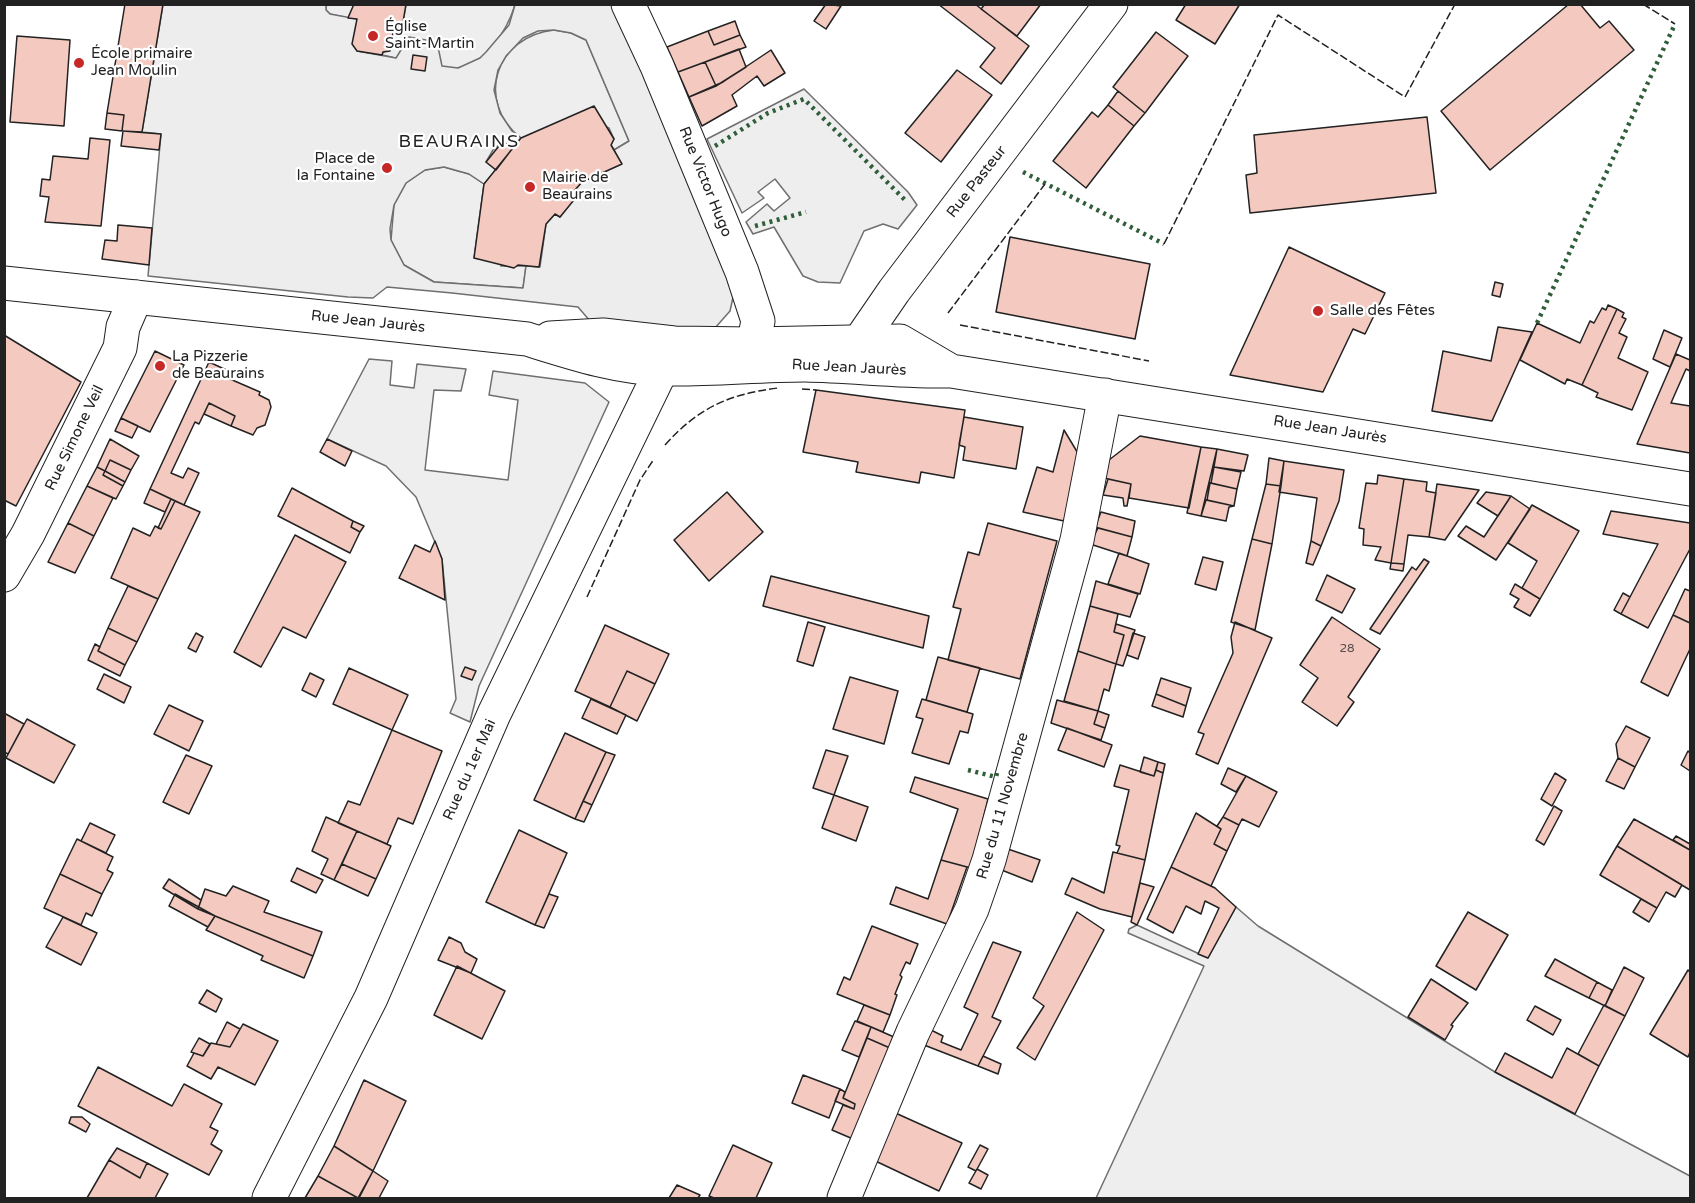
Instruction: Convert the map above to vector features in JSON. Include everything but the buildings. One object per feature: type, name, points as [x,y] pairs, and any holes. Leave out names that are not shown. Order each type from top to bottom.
[{"type":"street","name":"Rue Victor Hugo","points":[[628,4],[657,66],[742,272],[758,321],[751,354]]},
{"type":"street","name":"Rue Pasteur","points":[[857,354],[911,268],[1112,4]]},
{"type":"street","name":"Rue Jean Jaurès","points":[[4,283],[527,339],[603,335],[669,356],[857,354],[909,372],[951,371],[1690,489]]},
{"type":"street","name":"Rue Simone Veil","points":[[4,575],[28,534],[120,348],[123,327],[136,297]]},
{"type":"street","name":"Rue du 1er Mai","points":[[269,1198],[371,998],[494,714],[579,535],[669,356]]},
{"type":"street","name":"Rue du 11 Novembre","points":[[844,1198],[913,1032],[972,909],[989,860],[1077,540],[1105,395]]},
{"type":"shaded area","name":"Place de la Fontaine","points":[[163,5],[326,5],[326,10],[330,14],[357,19],[357,51],[396,58],[409,37],[437,42],[442,66],[458,68],[480,58],[486,52],[509,25],[515,5],[613,5],[692,181],[734,293],[730,311],[715,328],[701,333],[590,321],[578,307],[452,293],[387,287],[373,298],[348,297],[148,276],[161,134],[142,132]],"holes":[[[554,30],[571,33],[586,40],[629,141],[614,150],[621,164],[582,182],[574,191],[577,195],[560,217],[555,214],[546,224],[540,267],[526,266],[523,288],[434,282],[404,265],[391,240],[390,229],[394,205],[406,183],[425,170],[444,167],[469,174],[484,184],[496,170],[486,162],[493,150],[503,141],[512,149],[521,138],[512,131],[500,113],[494,90],[498,70],[506,56],[523,38],[538,31]]]},
{"type":"shaded area","points":[[326,5],[354,5],[348,18],[330,14],[326,10]]},
{"type":"shaded area","points":[[406,5],[515,5],[501,35],[485,54],[466,66],[448,68],[382,55],[383,52],[390,50],[394,26],[406,28],[406,23],[403,22]]},
{"type":"shaded area","points":[[554,30],[571,33],[586,40],[629,141],[614,150],[611,145],[614,139],[609,128],[604,126],[521,138],[507,123],[498,106],[495,89],[498,72],[506,57],[518,44],[534,35]]},
{"type":"shaded area","points":[[804,89],[908,192],[917,205],[898,229],[883,224],[864,231],[840,283],[818,282],[803,276],[774,227],[753,234],[746,222],[767,204],[774,211],[790,198],[775,179],[758,192],[764,198],[742,213],[707,139]]},
{"type":"shaded area","points":[[444,167],[469,174],[484,184],[474,258],[500,262],[501,266],[526,266],[523,288],[434,282],[404,265],[391,240],[394,205],[406,183],[425,170]]},
{"type":"shaded area","points":[[369,359],[392,361],[390,385],[414,388],[417,364],[466,369],[461,391],[434,390],[425,470],[508,480],[518,400],[489,395],[493,371],[585,383],[609,402],[479,686],[470,722],[450,713],[456,699],[442,559],[416,497],[386,466],[327,439]]},
{"type":"shaded area","points":[[1236,907],[1258,926],[1495,1072],[1690,1176],[1690,1198],[1096,1198],[1204,966],[1128,933],[1129,929],[1137,925],[1208,958]]},
{"type":"hedge","points":[[1537,323],[1675,24]]},
{"type":"hedge","points":[[715,146],[768,113],[804,99],[907,202]]},
{"type":"hedge","points":[[1023,172],[1164,244]]},
{"type":"hedge","points":[[755,226],[806,212]]},
{"type":"hedge","points":[[968,770],[996,777],[997,773]]},
{"type":"fence","points":[[1164,244],[1278,15],[1405,97],[1455,4]]},
{"type":"fence","points":[[1643,4],[1675,24]]},
{"type":"fence","points":[[948,313],[1045,184]]},
{"type":"fence","points":[[960,325],[1149,361]]},
{"type":"fence","points":[[665,445],[690,421],[716,404],[745,394],[778,388]]},
{"type":"fence","points":[[802,389],[816,390]]},
{"type":"fence","points":[[587,597],[640,480],[654,459]]},
{"type":"place","name":"Église Saint-Martin","points":[[373,36]]},
{"type":"place","name":"École primaire Jean Moulin","points":[[79,63]]},
{"type":"place","name":"Place de la Fontaine","points":[[387,168]]},
{"type":"place","name":"Mairie de Beaurains","points":[[530,187]]},
{"type":"place","name":"Salle des Fêtes","points":[[1318,311]]},
{"type":"place","name":"La Pizzerie de Beaurains","points":[[160,366]]},
{"type":"district","name":"BEAURAINS","points":[[459,142]]}]
